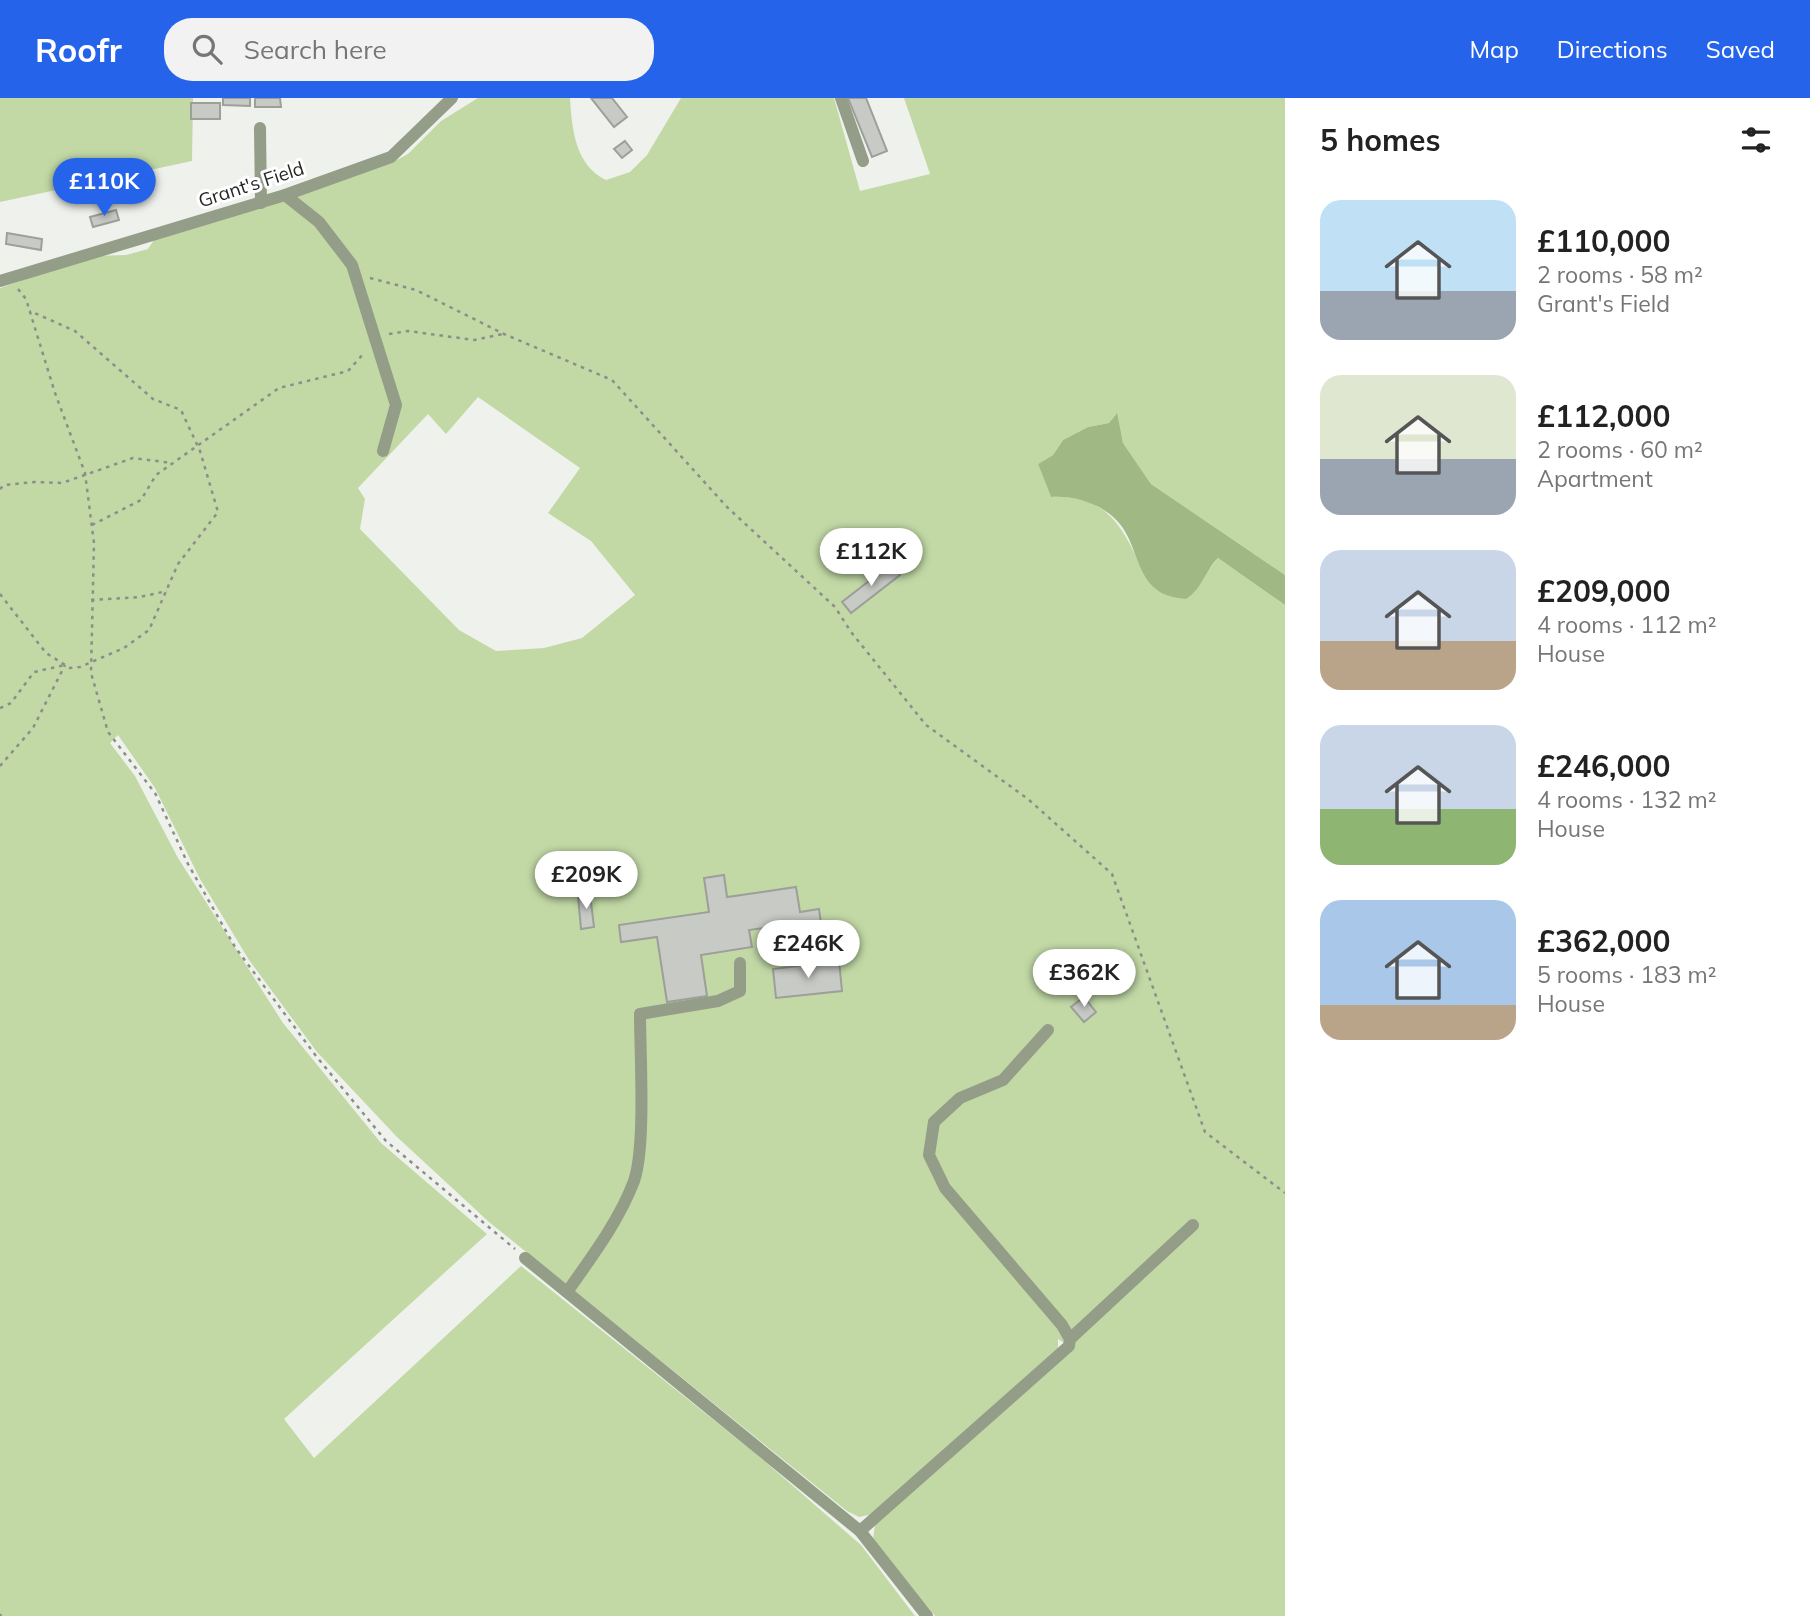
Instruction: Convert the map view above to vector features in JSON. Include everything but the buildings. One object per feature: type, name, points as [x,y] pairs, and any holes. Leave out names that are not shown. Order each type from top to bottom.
[{"type":"street","name":"Grant's Field","points":[[4,280],[261,203],[391,158],[452,98]]},
{"type":"street","points":[[841,98],[863,161]]},
{"type":"street","points":[[260,128],[261,203]]},
{"type":"street","points":[[285,195],[319,222],[356,274],[396,405],[383,451]]},
{"type":"street","points":[[567,1292],[600,1245],[634,1180],[639,1137],[640,1014],[718,1000],[740,991],[740,963]]},
{"type":"street","points":[[860,1531],[1069,1346],[1070,1339],[1062,1325],[945,1188],[929,1155],[934,1122],[961,1098],[1003,1080],[1048,1030]]},
{"type":"street","points":[[1070,1339],[1193,1224]]},
{"type":"street","points":[[525,1258],[860,1531],[927,1616]]},
{"type":"path","points":[[356,274],[416,290],[504,334],[612,380],[727,507],[835,607],[851,632],[926,725],[1028,799],[1112,874],[1206,1132],[1285,1193]]},
{"type":"path","points":[[4,280],[26,299],[85,473],[92,525],[91,663],[108,732],[155,793],[188,864],[235,947],[316,1056],[386,1141],[525,1258]]},
{"type":"path","points":[[0,594],[46,653],[70,668],[91,663],[124,648],[149,631],[178,564],[218,512],[197,446],[181,410],[153,399],[75,331],[30,311]]},
{"type":"path","points":[[92,525],[115,516],[141,500],[156,475],[279,388],[348,371],[376,337],[408,331],[474,340],[504,334]]},
{"type":"path","points":[[0,489],[4,485],[35,482],[62,483],[133,458],[172,463]]},
{"type":"path","points":[[91,600],[140,597],[167,591]]},
{"type":"path","points":[[0,708],[11,703],[34,672],[65,664]]},
{"type":"path","points":[[0,766],[33,727],[65,664]]},
{"type":"green space","points":[[0,98],[193,98],[192,161],[0,202]]},
{"type":"green space","points":[[478,98],[570,98],[577,145],[588,165],[606,180],[630,172],[647,155],[681,98],[834,98],[860,191],[930,174],[904,98],[1285,98],[1285,575],[1151,484],[1123,443],[1116,414],[1109,423],[1088,427],[1063,440],[1053,455],[1038,464],[1051,497],[1087,501],[1111,517],[1129,542],[1144,573],[1202,579],[1218,558],[1285,605],[1285,1616],[935,1616],[873,1540],[875,1524],[1074,1349],[1058,1339],[1058,1348],[873,1514],[859,1517],[847,1511],[489,1222],[396,1136],[317,1052],[249,960],[200,879],[155,788],[118,735],[110,743],[135,776],[178,858],[283,1023],[381,1143],[487,1234],[284,1419],[314,1458],[521,1266],[755,1453],[861,1545],[915,1616],[0,1616],[0,288],[93,256],[126,255],[148,249],[156,237],[391,163],[408,154],[441,121]],"holes":[[[478,397],[580,468],[548,513],[591,541],[635,595],[582,638],[544,648],[496,651],[459,630],[360,529],[365,499],[358,488],[428,414],[446,434]]]},
{"type":"green space","points":[[1117,413],[1123,443],[1151,484],[1285,575],[1285,605],[1218,558],[1196,590],[1186,599],[1163,593],[1146,578],[1128,537],[1115,518],[1085,501],[1051,497],[1038,464],[1053,455],[1063,440],[1088,427],[1109,423]]}]
